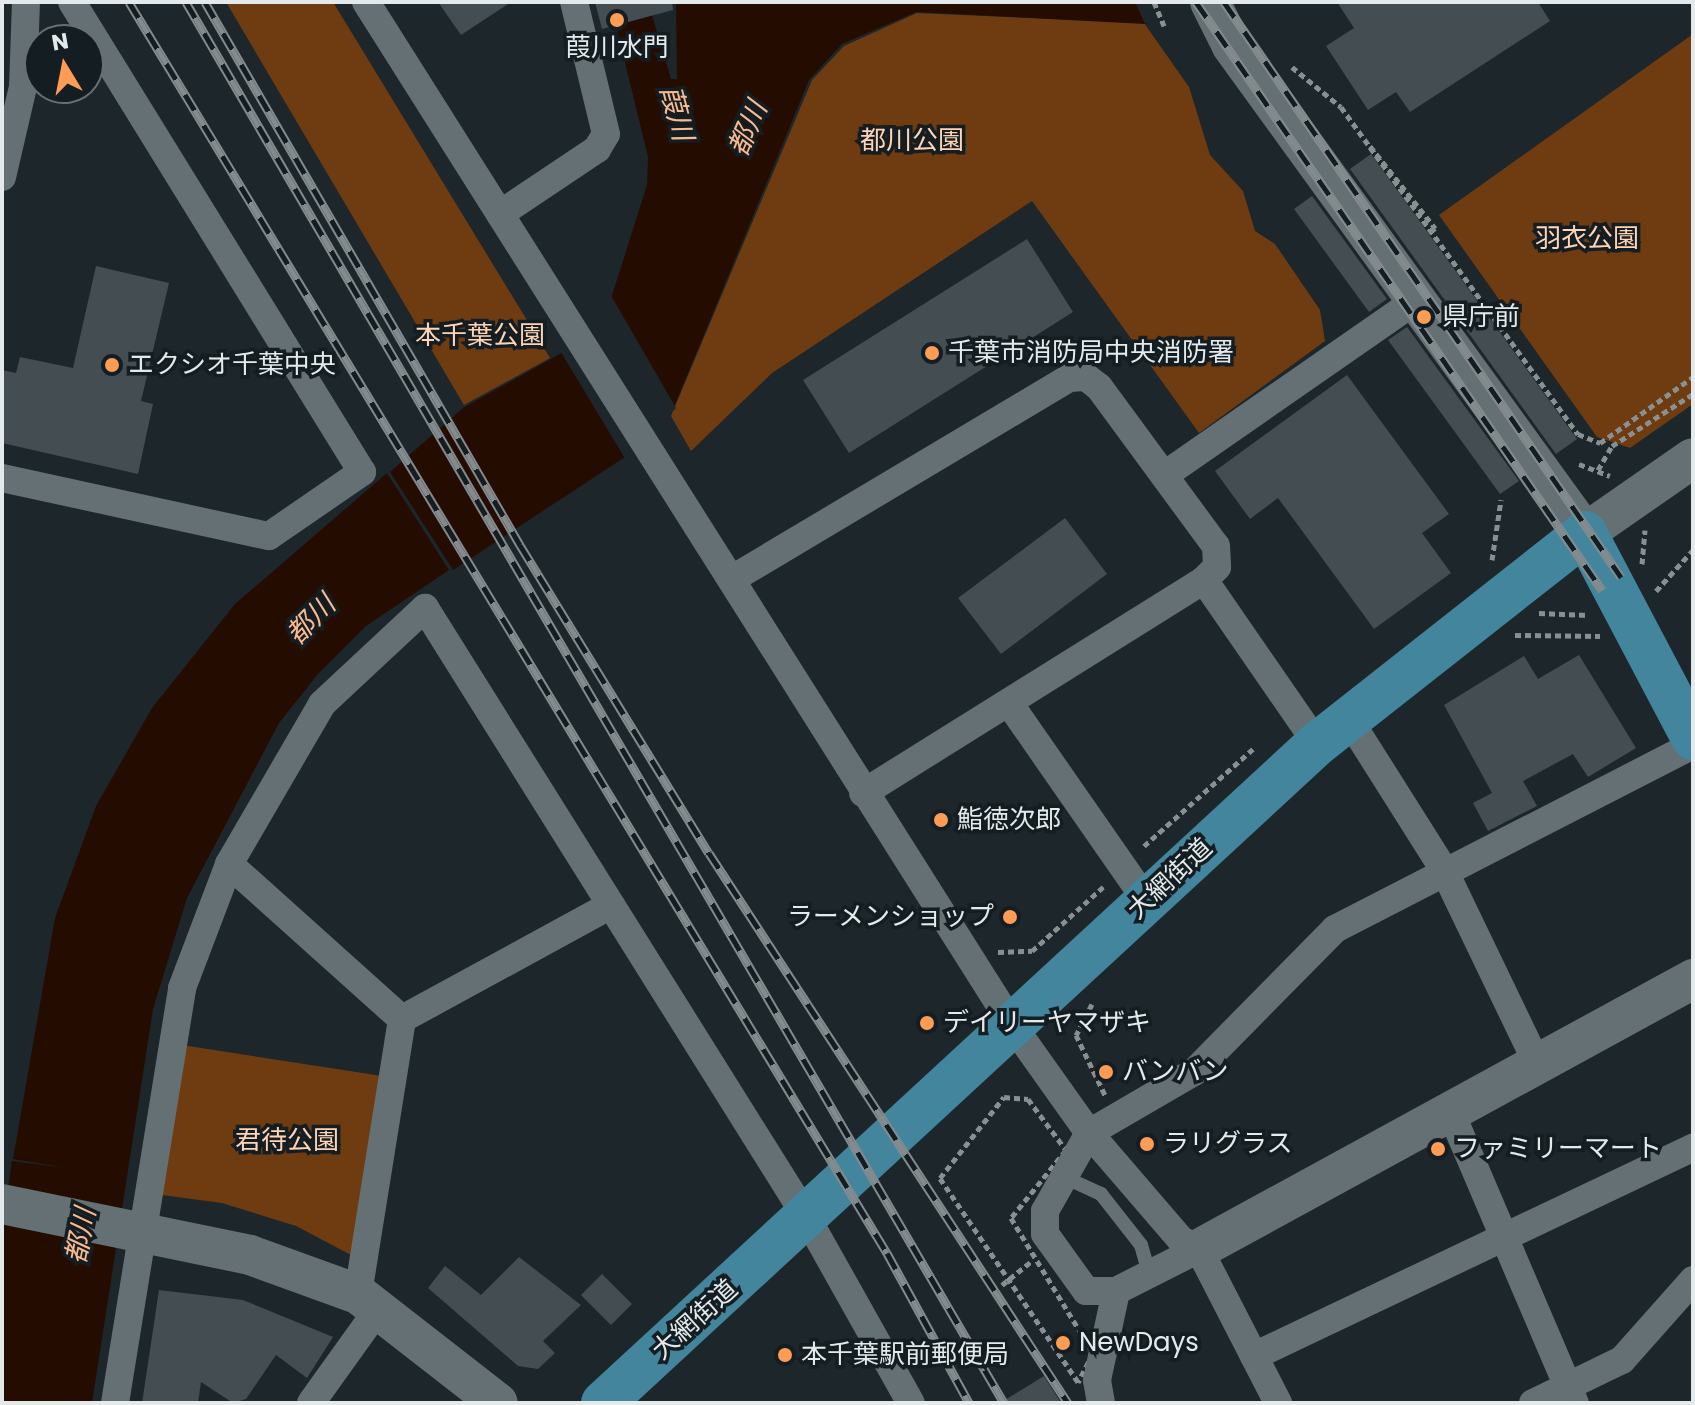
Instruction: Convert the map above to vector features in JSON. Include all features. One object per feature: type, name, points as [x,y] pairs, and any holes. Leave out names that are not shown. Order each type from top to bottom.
[{"type":"main road","name":"大網街道","points":[[603,1403],[1013,1026],[1128,891],[1585,533]]},
{"type":"main road","points":[[1585,533],[1693,738]]},
{"type":"street","points":[[2,177],[23,87],[26,2]]},
{"type":"street","points":[[2,478],[269,536],[362,472],[72,2]]},
{"type":"street","points":[[366,2],[1013,1026],[1089,1133],[1181,1240],[1199,1249],[1278,1403]]},
{"type":"street","points":[[500,214],[597,149],[606,134],[574,2]]},
{"type":"street","points":[[1210,2],[1232,46],[1585,533],[1693,458]]},
{"type":"street","points":[[1166,474],[1416,300]]},
{"type":"street","points":[[732,579],[1069,378],[1086,377],[1099,387],[1166,474],[1216,546],[1217,567],[1204,580],[863,793]]},
{"type":"street","points":[[1204,580],[1444,870],[1535,1059]]},
{"type":"street","points":[[115,1403],[182,988],[229,864],[322,704],[425,608],[807,1218],[911,1403]]},
{"type":"street","points":[[1009,703],[1128,891]]},
{"type":"street","points":[[1693,745],[1444,870],[1335,929],[1194,1072],[1089,1133],[1045,1211],[1045,1234],[1086,1291],[1116,1291],[1148,1270],[1199,1249],[1535,1059],[1693,979]]},
{"type":"street","points":[[229,864],[402,1019]]},
{"type":"street","points":[[402,1019],[611,905]]},
{"type":"street","points":[[311,1403],[368,1301],[402,1019]]},
{"type":"street","points":[[1449,1108],[1572,1395]]},
{"type":"street","points":[[1254,1356],[1693,1148]]},
{"type":"street","points":[[2,1204],[142,1230],[250,1255],[368,1301],[498,1403]]},
{"type":"street","points":[[1533,1403],[1572,1395],[1622,1360],[1693,1280]]},
{"type":"street","points":[[1101,1403],[1097,1380],[1116,1291]]},
{"type":"lane","points":[[1064,1177],[1101,1194],[1141,1245],[1148,1270]]},
{"type":"path","points":[[1154,2],[1164,26]]},
{"type":"path","points":[[1286,58],[1341,107],[1578,434],[1600,443],[1693,377]]},
{"type":"path","points":[[1370,146],[1435,228],[1429,233]]},
{"type":"path","points":[[1598,470],[1612,446],[1693,394]]},
{"type":"path","points":[[1647,601],[1693,550]]},
{"type":"path","points":[[1515,635],[1595,637]]},
{"type":"path","points":[[1137,852],[1267,736]]},
{"type":"path","points":[[991,952],[1032,951],[1128,891]]},
{"type":"path","points":[[1101,997],[1076,1035],[1109,1103]]},
{"type":"path","points":[[1002,1285],[1036,1259]]},
{"type":"green space","name":"本千葉公園","points":[[226,2],[333,2],[550,358],[464,405]]},
{"type":"green space","name":"都川公園","points":[[917,13],[1144,23],[1189,87],[1210,155],[1243,191],[1255,231],[1275,244],[1320,310],[1325,341],[1199,433],[1032,201],[772,373],[691,451],[671,416],[812,80],[844,46]]},
{"type":"green space","name":"羽衣公園","points":[[1693,34],[1693,404],[1630,448],[1597,437],[1439,215]]},
{"type":"green space","name":"君待公園","points":[[182,1045],[382,1076],[351,1255],[296,1226],[222,1203],[162,1195]]},
{"type":"water","points":[[676,2],[1227,2],[1145,24],[916,12],[842,44],[809,80],[672,412],[628,455],[453,570],[390,472],[463,408],[560,354],[608,308],[647,185],[648,157],[616,25],[652,15],[671,79],[677,79]]},
{"type":"water","name":"都川","points":[[387,473],[449,570],[366,626],[318,674],[279,723],[187,898],[153,1009],[92,1403],[2,1403],[2,1232],[12,1161],[67,1168],[13,1159],[55,918],[96,806],[152,708],[235,604]]},
{"type":"pier","points":[[1135,2],[1231,2],[1145,24]]},
{"type":"pier","points":[[609,292],[676,408],[626,460],[559,349],[593,321]]},
{"type":"building","points":[[438,2],[511,2],[461,35]]},
{"type":"building","name":"葭川水門","points":[[595,2],[672,2],[673,10],[602,29]]},
{"type":"building","points":[[1337,2],[1538,2],[1550,21],[1410,112],[1396,92],[1368,110],[1326,46],[1354,28]]},
{"type":"building","points":[[1371,154],[1577,439],[1556,454],[1350,169]]},
{"type":"building","points":[[1312,196],[1387,299],[1369,312],[1294,209]]},
{"type":"building","points":[[1027,239],[1073,312],[849,453],[803,380]]},
{"type":"building","name":"エクシオ千葉中央","points":[[96,266],[169,283],[141,401],[153,404],[138,474],[2,443],[2,370],[16,373],[20,357],[73,368]]},
{"type":"building","points":[[1407,327],[1519,481],[1500,494],[1388,340]]},
{"type":"building","points":[[1347,375],[1449,514],[1422,533],[1451,573],[1374,629],[1278,498],[1250,519],[1215,471]]},
{"type":"building","points":[[1065,518],[1107,574],[1001,654],[958,598]]},
{"type":"building","points":[[1579,655],[1636,748],[1588,777],[1573,754],[1523,781],[1537,806],[1488,831],[1473,803],[1492,793],[1444,705],[1524,656],[1538,679]]},
{"type":"building","points":[[519,1257],[581,1305],[543,1341],[555,1353],[538,1369],[518,1366],[428,1288],[445,1266],[481,1295]]},
{"type":"building","points":[[602,1274],[632,1304],[611,1325],[581,1295]]},
{"type":"building","points":[[159,1290],[243,1300],[333,1337],[307,1378],[276,1355],[246,1399],[233,1403],[201,1382],[198,1403],[142,1403]]},
{"type":"building","points":[[1044,1376],[1061,1403],[1000,1403]]},
{"type":"railway","points":[[129,2],[887,1253],[969,1403]]},
{"type":"railway","points":[[186,2],[1004,1403]]},
{"type":"railway","points":[[205,2],[520,545],[709,853],[1068,1403]]},
{"type":"railway","points":[[1196,2],[1602,590]]},
{"type":"railway","points":[[1224,2],[1621,577]]},
{"type":"place","name":"葭川水門","points":[[617,20]]},
{"type":"place","name":"県庁前","points":[[1424,317]]},
{"type":"place","name":"千葉市消防局中央消防署","points":[[932,353]]},
{"type":"place","name":"エクシオ千葉中央","points":[[112,365]]},
{"type":"place","name":"鮨徳次郎","points":[[941,820]]},
{"type":"place","name":"ラーメンショップ","points":[[1010,917]]},
{"type":"place","name":"デイリーヤマザキ","points":[[927,1023]]},
{"type":"place","name":"バンバン","points":[[1106,1072]]},
{"type":"place","name":"ラリグラス","points":[[1147,1144]]},
{"type":"place","name":"ファミリーマート","points":[[1438,1149]]},
{"type":"place","name":"NewDays","points":[[1063,1343]]},
{"type":"place","name":"本千葉駅前郵便局","points":[[785,1355]]},
{"type":"water label","name":"葭川","points":[[676,113]]}]
